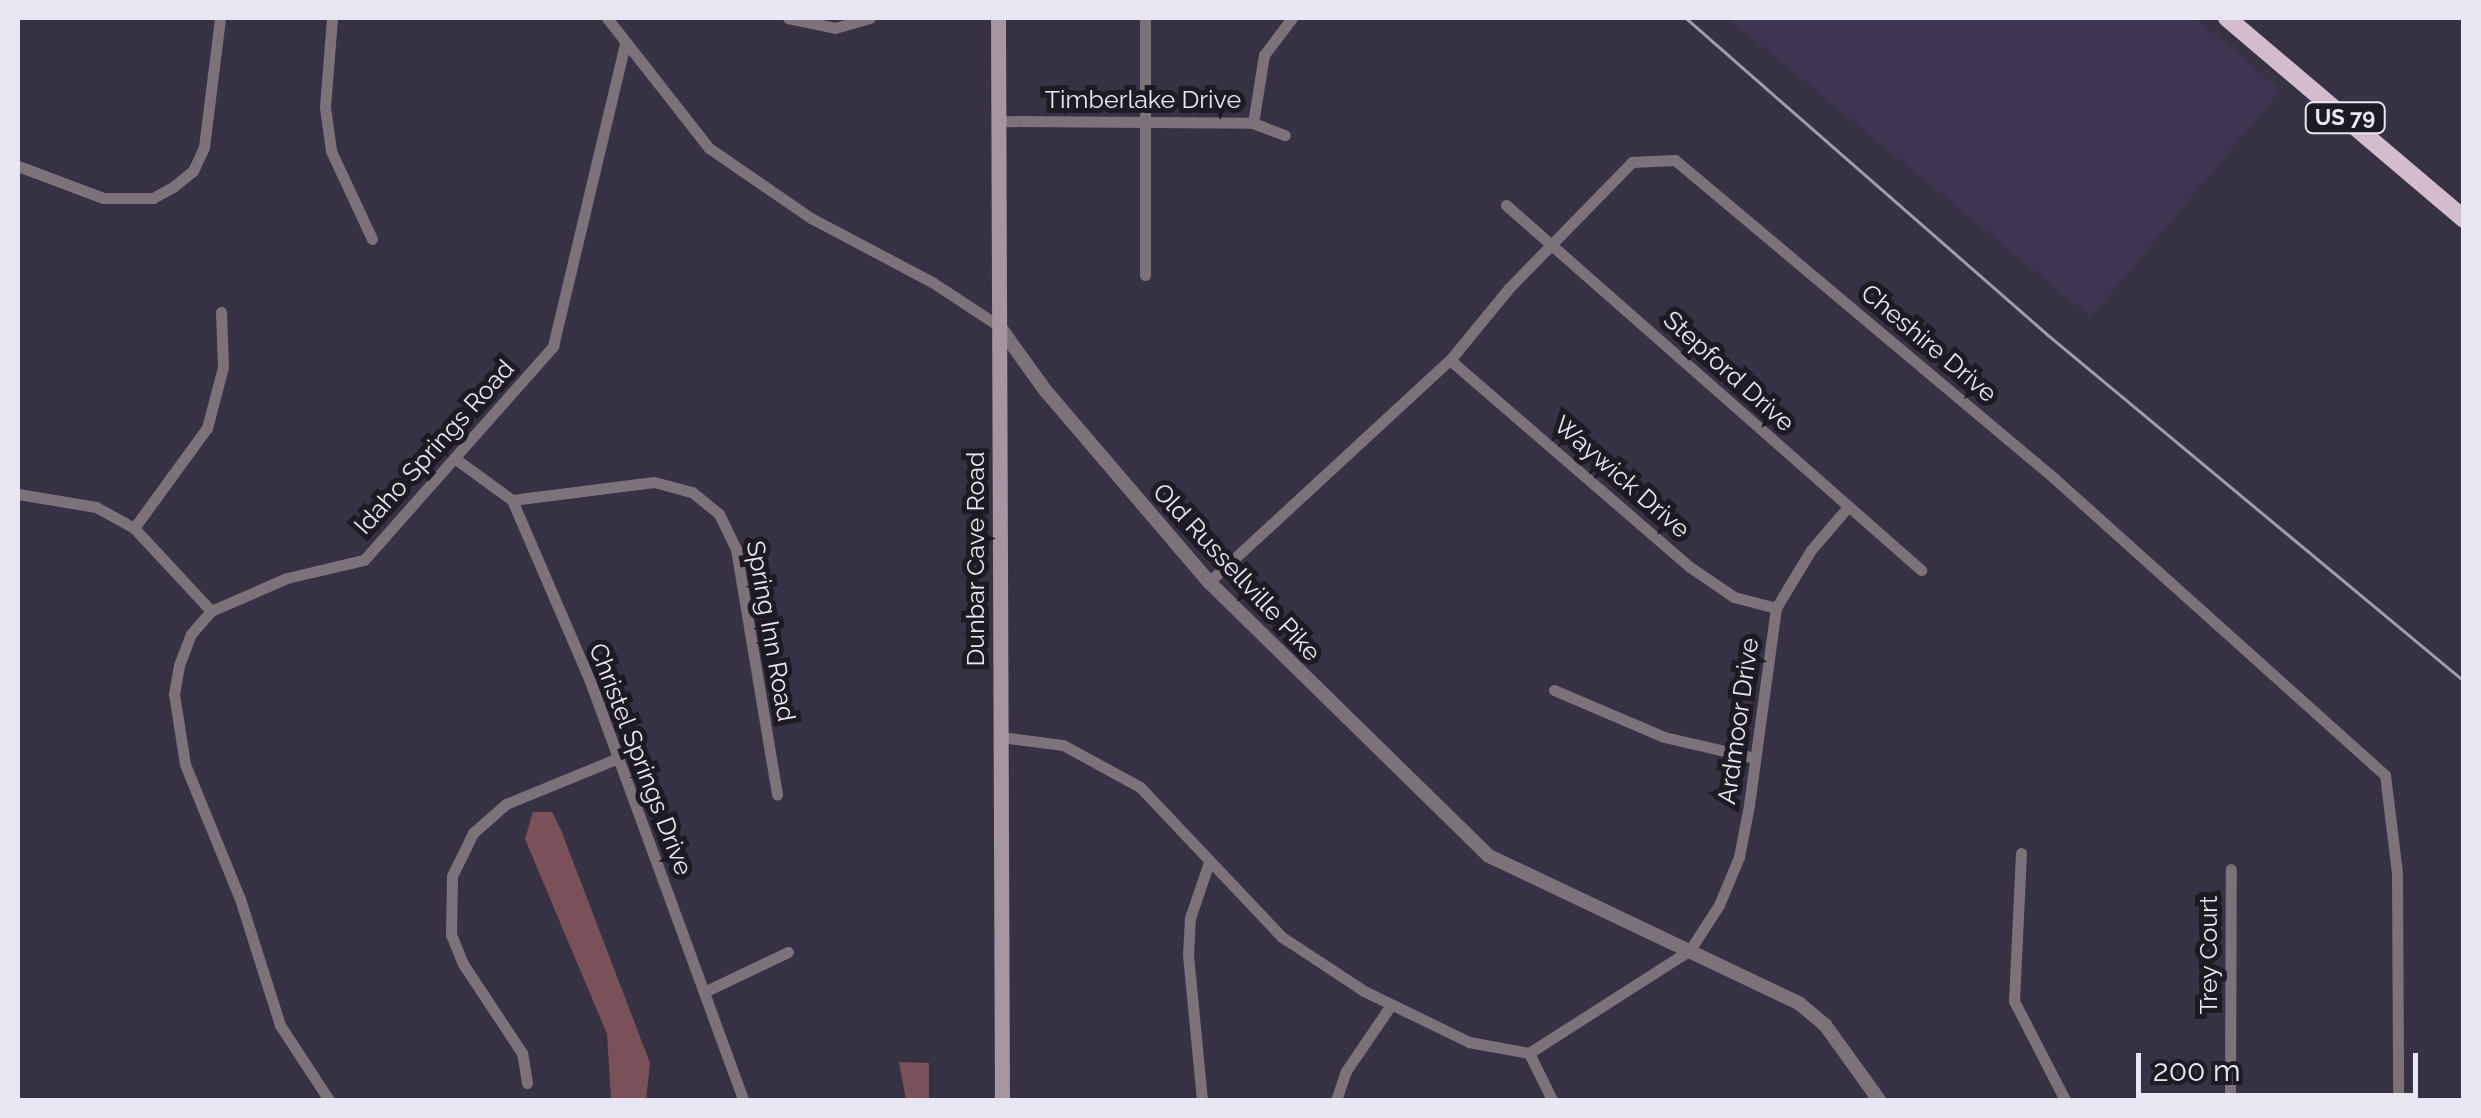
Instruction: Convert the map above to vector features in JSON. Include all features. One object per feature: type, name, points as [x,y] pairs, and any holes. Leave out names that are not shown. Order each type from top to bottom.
[{"type":"highway","name":"US 79","points":[[2227,18],[2464,219]]},
{"type":"main road","name":"Dunbar Cave Road","points":[[998,18],[1002,1100]]},
{"type":"street","points":[[18,166],[103,198],[153,198],[172,186],[192,171],[204,146],[220,18]]},
{"type":"street","points":[[332,18],[326,108],[331,151],[372,239]]},
{"type":"street","name":"Old Russellville Pike","points":[[606,18],[709,148],[811,218],[932,282],[999,326],[1045,390],[1209,582],[1489,856],[1800,1004],[1825,1025],[1880,1100]]},
{"type":"street","points":[[788,18],[835,28],[870,18]]},
{"type":"street","points":[[1145,18],[1145,275]]},
{"type":"street","points":[[1253,122],[1264,55],[1292,18]]},
{"type":"street","name":"Idaho Springs Road","points":[[211,611],[288,578],[364,560],[457,460],[552,346],[626,43]]},
{"type":"street","name":"Timberlake Drive","points":[[998,121],[1253,122],[1285,135]]},
{"type":"street","name":"Cheshire Drive","points":[[1209,582],[1450,360],[1552,243],[1632,162],[1676,160],[2055,479],[2385,776],[2391,797],[2398,1100]]},
{"type":"street","name":"Stepford Drive","points":[[1506,205],[1921,570]]},
{"type":"street","points":[[134,528],[208,428],[223,367],[221,312]]},
{"type":"street","name":"Waywick Drive","points":[[1450,360],[1690,567],[1734,596],[1776,608]]},
{"type":"street","points":[[457,460],[512,500]]},
{"type":"street","name":"Spring Inn Road","points":[[512,500],[654,482],[692,492],[719,514],[736,549],[777,795]]},
{"type":"street","points":[[18,494],[96,508],[134,528],[211,611],[191,634],[178,665],[174,694],[185,764],[240,900],[280,1025],[330,1100]]},
{"type":"street","name":"Christel Springs Drive","points":[[512,500],[618,758],[742,1100]]},
{"type":"street","name":"Ardmoor Drive","points":[[1690,950],[1719,906],[1739,857],[1776,608],[1810,550],[1847,508]]},
{"type":"street","points":[[1554,690],[1664,737],[1756,758]]},
{"type":"street","points":[[1001,738],[1063,745],[1099,760],[1140,787],[1208,865],[1282,937],[1391,1005],[1470,1042],[1529,1053],[1690,950]]},
{"type":"street","points":[[527,1082],[522,1053],[463,964],[451,935],[452,876],[473,833],[506,804],[618,758]]},
{"type":"street","points":[[2021,853],[2014,1001],[2065,1100]]},
{"type":"street","points":[[1202,1100],[1188,955],[1190,918],[1208,865]]},
{"type":"street","name":"Trey Court","points":[[2230,869],[2230,1100]]},
{"type":"street","points":[[704,992],[788,952]]},
{"type":"street","points":[[1336,1100],[1346,1071],[1391,1005]]},
{"type":"street","points":[[1529,1053],[1552,1100]]},
{"type":"shaded area","points":[[1728,18],[2195,18],[2281,90],[2091,317]]},
{"type":"shaded area","points":[[533,812],[552,812],[561,830],[650,1063],[646,1100],[611,1100],[607,1034],[525,839]]},
{"type":"shaded area","points":[[899,1062],[929,1063],[929,1100],[906,1100]]},
{"type":"railway","points":[[1686,18],[2048,335],[2464,681]]}]
